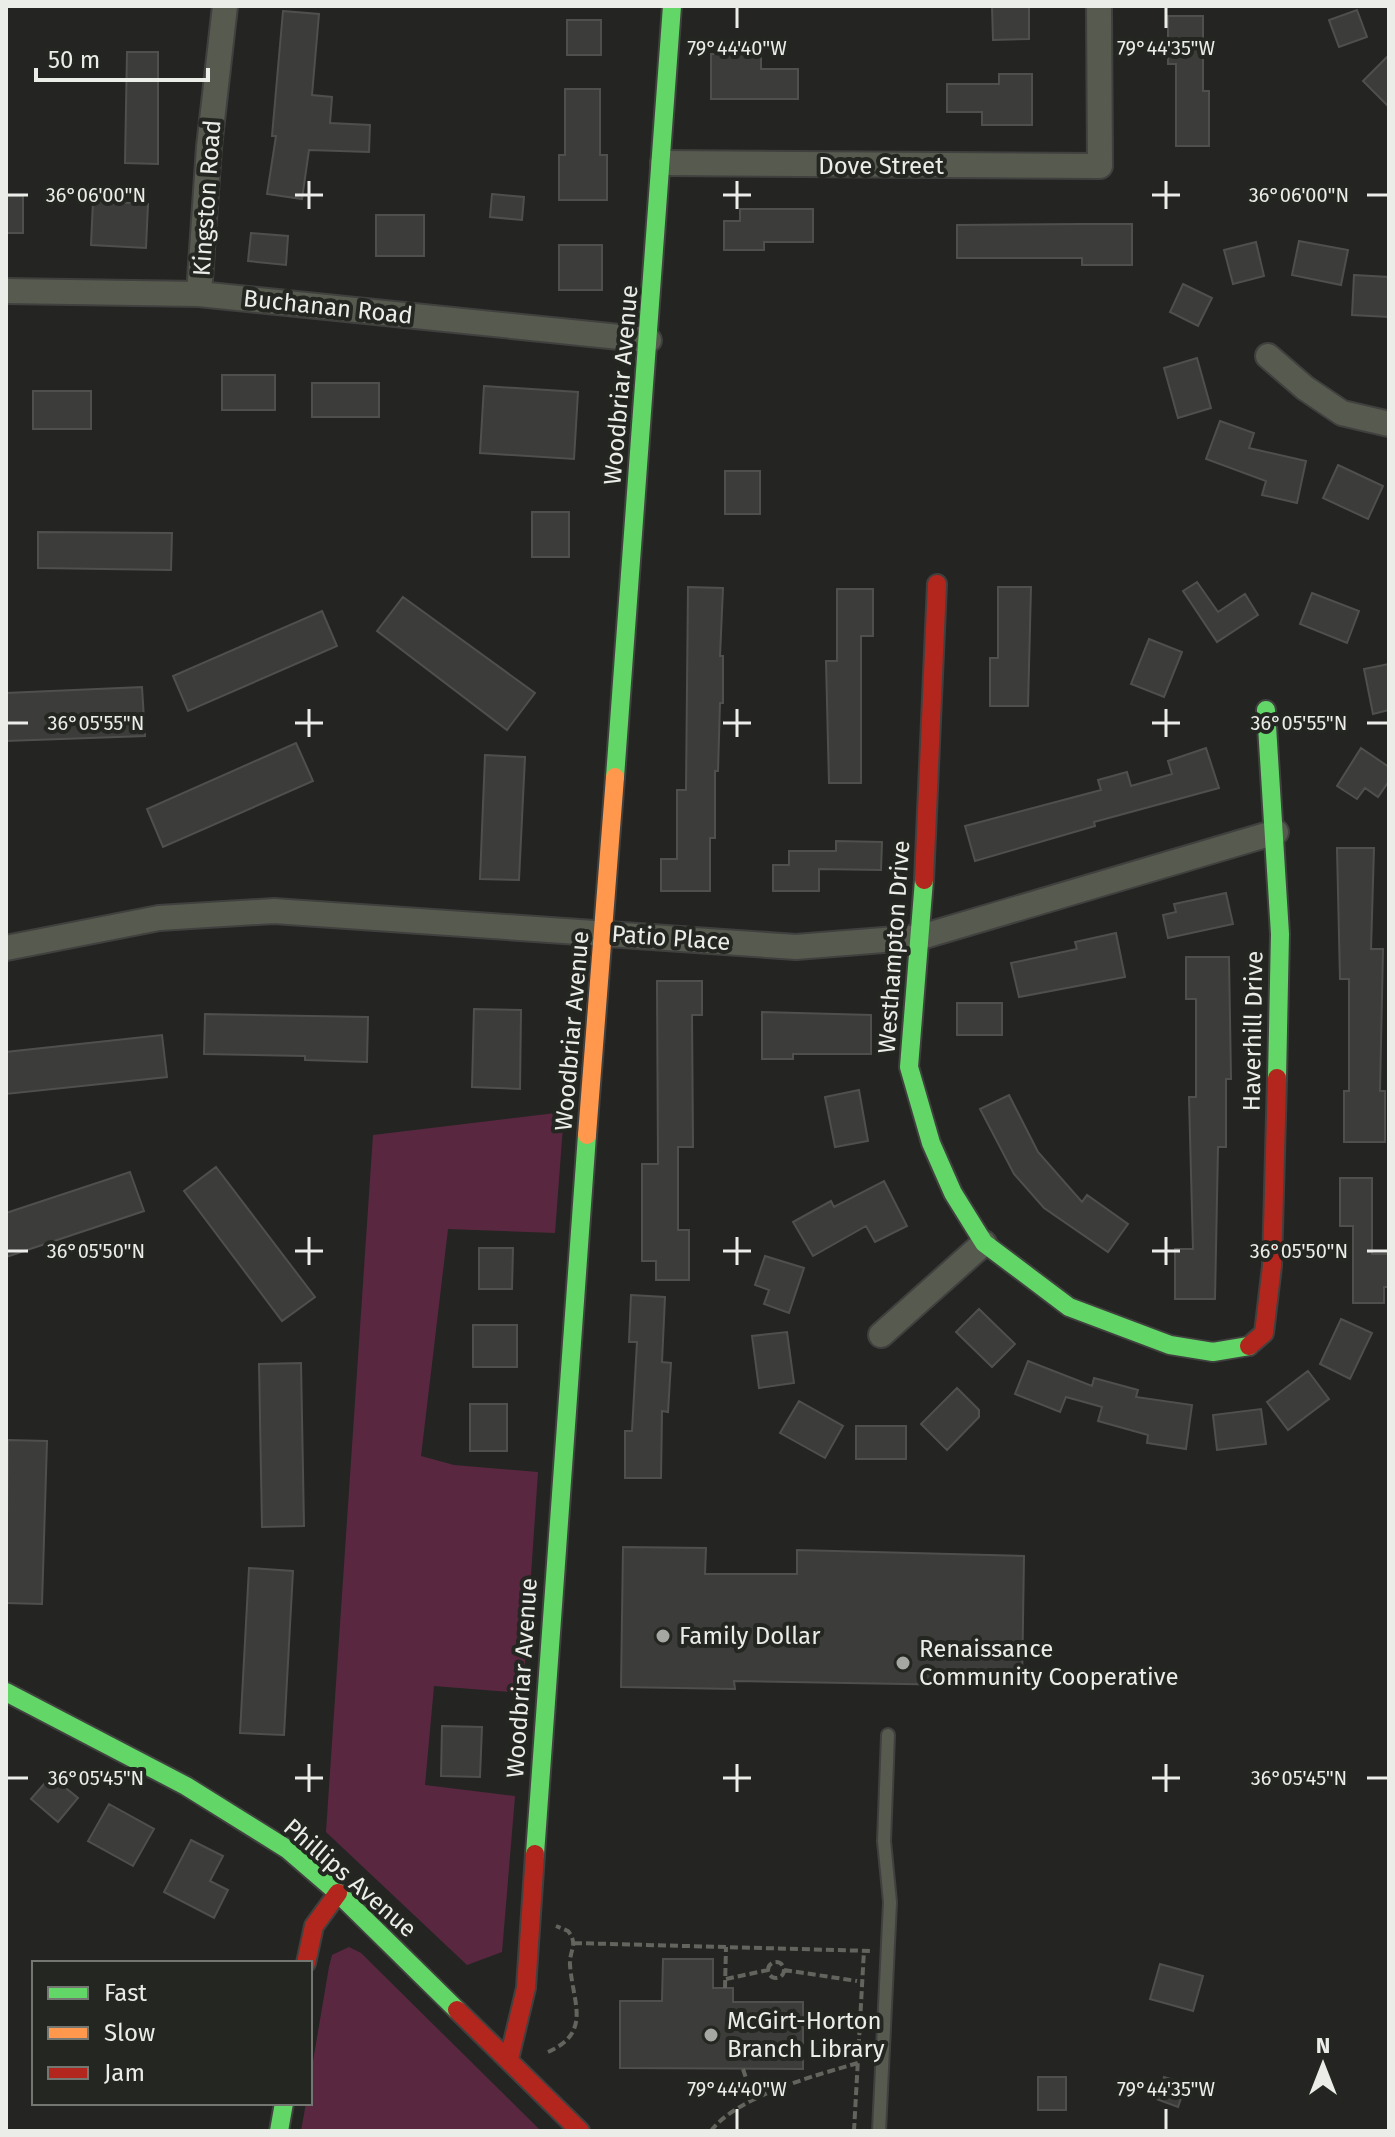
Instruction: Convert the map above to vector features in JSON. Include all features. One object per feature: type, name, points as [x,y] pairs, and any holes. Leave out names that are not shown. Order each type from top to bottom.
[{"type":"street","name":"Kingston Road","points":[[199,294],[209,147],[225,6]]},
{"type":"street","name":"Woodbriar Avenue","points":[[509,2059],[526,1988],[561,1459],[663,163],[672,6]]},
{"type":"street","name":"Dove Street","points":[[663,163],[1100,166],[1099,6]]},
{"type":"street","name":"Buchanan Road","points":[[6,291],[199,294],[649,340]]},
{"type":"street","points":[[1268,356],[1305,388],[1342,413],[1389,424]]},
{"type":"street","name":"Westhampton Drive","points":[[937,584],[921,937],[909,1067],[931,1143],[953,1193],[984,1243],[1069,1307],[1170,1345],[1213,1352],[1249,1346]]},
{"type":"street","name":"Haverhill Drive","points":[[1249,1346],[1264,1333],[1272,1266],[1280,934],[1266,710]]},
{"type":"street","name":"Patio Place","points":[[6,948],[159,918],[274,911],[796,947],[921,937],[1276,832]]},
{"type":"street","points":[[881,1335],[984,1243]]},
{"type":"street","name":"Phillips Avenue","points":[[6,1692],[245,1821],[287,1849],[338,1893],[580,2131]]},
{"type":"street","points":[[306,1961],[314,1926],[338,1893]]},
{"type":"street","points":[[279,2131],[284,2105]]},
{"type":"lane","points":[[879,2131],[890,1902],[884,1841],[888,1735]]},
{"type":"path","points":[[548,2052],[565,2044],[577,2022],[570,1966],[574,1943],[568,1931],[554,1925]]},
{"type":"path","points":[[574,1943],[872,1951]]},
{"type":"path","points":[[725,1988],[726,1947]]},
{"type":"path","points":[[777,1948],[777,1962],[784,1970],[857,1981]]},
{"type":"path","points":[[854,2131],[864,1950]]},
{"type":"path","points":[[726,1979],[768,1970],[777,1962]]},
{"type":"path","points":[[768,1970],[774,1978],[782,1976],[784,1970]]},
{"type":"path","points":[[711,2131],[724,2118],[754,2102],[811,2077],[858,2063]]},
{"type":"path","points":[[743,2069],[754,2102]]},
{"type":"shaded area","points":[[564,1112],[555,1233],[448,1229],[421,1456],[454,1465],[538,1472],[523,1693],[434,1686],[425,1785],[515,1796],[502,1952],[467,1965],[326,1832],[373,1135]]},
{"type":"shaded area","points":[[349,1947],[361,1953],[541,2131],[301,2131],[306,2105],[312,2105],[312,2067],[332,1955]]},
{"type":"building","points":[[992,6],[1029,6],[1029,39],[993,40]]},
{"type":"building","points":[[1357,10],[1367,37],[1339,47],[1329,20]]},
{"type":"building","points":[[283,11],[319,14],[312,95],[332,97],[330,123],[370,125],[369,152],[309,150],[302,199],[267,194],[276,136],[272,136]]},
{"type":"building","points":[[1168,16],[1203,16],[1203,91],[1209,91],[1209,146],[1176,146],[1176,64],[1168,64]]},
{"type":"building","points":[[567,20],[601,20],[601,55],[567,55]]},
{"type":"building","points":[[127,52],[158,52],[158,164],[125,163]]},
{"type":"building","points":[[711,54],[761,54],[761,69],[798,69],[798,99],[711,99]]},
{"type":"building","points":[[1389,55],[1389,107],[1363,81]]},
{"type":"building","points":[[999,74],[1032,74],[1032,125],[982,125],[982,112],[947,112],[947,84],[999,84]]},
{"type":"building","points":[[565,89],[600,89],[600,155],[607,155],[607,200],[559,200],[559,155],[565,155]]},
{"type":"building","points":[[492,194],[524,197],[522,220],[490,217]]},
{"type":"building","points":[[6,196],[23,196],[23,233],[6,233]]},
{"type":"building","points":[[93,201],[148,204],[146,248],[91,245]]},
{"type":"building","points":[[740,209],[813,209],[813,242],[764,242],[764,250],[724,250],[724,221],[740,221]]},
{"type":"building","points":[[376,215],[424,215],[424,256],[376,256]]},
{"type":"building","points":[[1132,224],[1132,265],[1082,265],[1082,258],[957,258],[957,225]]},
{"type":"building","points":[[251,233],[288,236],[286,265],[248,261]]},
{"type":"building","points":[[1299,241],[1348,250],[1341,285],[1292,275]]},
{"type":"building","points":[[1256,242],[1264,276],[1233,284],[1224,250]]},
{"type":"building","points":[[559,245],[602,245],[602,290],[559,290]]},
{"type":"building","points":[[1354,275],[1389,277],[1389,317],[1352,315]]},
{"type":"building","points":[[1183,284],[1212,298],[1198,326],[1170,312]]},
{"type":"building","points":[[1197,358],[1211,408],[1178,418],[1164,368]]},
{"type":"building","points":[[222,375],[275,375],[275,410],[222,410]]},
{"type":"building","points":[[312,383],[379,383],[379,417],[312,417]]},
{"type":"building","points":[[484,386],[578,392],[574,459],[480,453]]},
{"type":"building","points":[[33,391],[91,391],[91,429],[33,429]]},
{"type":"building","points":[[1220,421],[1254,433],[1249,448],[1306,461],[1297,503],[1262,495],[1266,481],[1206,459]]},
{"type":"building","points":[[1338,465],[1383,486],[1368,519],[1323,498]]},
{"type":"building","points":[[725,471],[760,471],[760,514],[725,514]]},
{"type":"building","points":[[532,512],[569,512],[569,557],[532,557]]},
{"type":"building","points":[[38,532],[172,533],[171,570],[38,568]]},
{"type":"building","points":[[1197,582],[1218,612],[1245,594],[1258,615],[1217,642],[1183,591]]},
{"type":"building","points":[[688,587],[723,588],[720,656],[723,656],[723,703],[720,703],[718,771],[715,771],[715,838],[710,838],[710,891],[661,891],[661,859],[677,859],[677,790],[686,790]]},
{"type":"building","points":[[998,587],[1031,587],[1028,706],[990,706],[990,658],[998,658]]},
{"type":"building","points":[[837,589],[873,589],[873,636],[861,636],[861,783],[829,783],[826,661],[837,661]]},
{"type":"building","points":[[1312,593],[1359,611],[1347,643],[1300,624]]},
{"type":"building","points":[[403,597],[535,693],[507,730],[377,631]]},
{"type":"building","points":[[322,611],[337,646],[188,711],[173,676]]},
{"type":"building","points":[[1149,639],[1182,652],[1164,697],[1131,684]]},
{"type":"building","points":[[1389,664],[1389,710],[1373,714],[1364,669]]},
{"type":"building","points":[[142,687],[145,736],[6,741],[6,693]]},
{"type":"building","points":[[296,743],[313,781],[163,847],[147,809]]},
{"type":"building","points":[[1206,748],[1219,788],[1094,822],[1095,826],[975,861],[965,826],[1101,790],[1098,780],[1127,772],[1131,786],[1172,774],[1168,761]]},
{"type":"building","points":[[1361,748],[1389,767],[1389,781],[1378,797],[1365,788],[1357,799],[1337,786]]},
{"type":"building","points":[[485,755],[525,757],[519,880],[480,879]]},
{"type":"building","points":[[836,841],[882,842],[881,870],[819,869],[819,891],[773,891],[773,865],[789,865],[789,851],[836,851]]},
{"type":"building","points":[[1337,848],[1374,848],[1371,949],[1383,949],[1380,1091],[1385,1091],[1385,1142],[1344,1142],[1344,1091],[1349,1091],[1349,979],[1340,979]]},
{"type":"building","points":[[1226,893],[1233,924],[1168,938],[1163,915],[1176,912],[1174,904]]},
{"type":"building","points":[[1116,933],[1125,977],[1019,997],[1011,963],[1077,949],[1075,942]]},
{"type":"building","points":[[1186,957],[1229,957],[1231,1079],[1226,1079],[1226,1147],[1218,1147],[1215,1299],[1175,1299],[1175,1249],[1193,1249],[1189,1097],[1196,1097],[1196,999],[1186,999]]},
{"type":"building","points":[[657,981],[702,981],[702,1015],[692,1015],[693,1147],[678,1147],[678,1230],[689,1230],[689,1280],[656,1280],[656,1261],[642,1261],[642,1164],[658,1164]]},
{"type":"building","points":[[957,1003],[1002,1003],[1002,1035],[957,1035]]},
{"type":"building","points":[[474,1009],[521,1010],[520,1089],[472,1087]]},
{"type":"building","points":[[762,1012],[871,1015],[871,1054],[793,1054],[793,1059],[762,1059]]},
{"type":"building","points":[[205,1014],[368,1017],[367,1062],[305,1060],[305,1056],[204,1054]]},
{"type":"building","points":[[162,1035],[167,1077],[6,1094],[6,1052]]},
{"type":"building","points":[[859,1090],[868,1141],[835,1147],[825,1097]]},
{"type":"building","points":[[1009,1095],[1038,1152],[1082,1202],[1087,1195],[1128,1224],[1108,1252],[1044,1208],[1014,1174],[980,1109]]},
{"type":"building","points":[[216,1167],[315,1297],[282,1321],[184,1191]]},
{"type":"building","points":[[130,1172],[144,1211],[6,1257],[6,1213]]},
{"type":"building","points":[[1340,1178],[1372,1178],[1372,1254],[1389,1254],[1389,1287],[1384,1287],[1384,1303],[1353,1303],[1353,1226],[1340,1226]]},
{"type":"building","points":[[884,1181],[907,1226],[875,1242],[866,1226],[813,1256],[793,1222],[831,1201],[834,1207]]},
{"type":"building","points":[[479,1248],[513,1248],[512,1289],[479,1289]]},
{"type":"building","points":[[765,1256],[804,1268],[789,1313],[764,1304],[769,1290],[755,1285]]},
{"type":"building","points":[[631,1295],[665,1297],[662,1362],[671,1363],[668,1412],[662,1411],[661,1478],[625,1478],[625,1431],[632,1431],[637,1342],[629,1342]]},
{"type":"building","points":[[979,1309],[1015,1344],[992,1367],[956,1332]]},
{"type":"building","points":[[1341,1319],[1372,1333],[1350,1379],[1320,1364]]},
{"type":"building","points":[[473,1325],[517,1325],[517,1367],[473,1367]]},
{"type":"building","points":[[787,1332],[794,1383],[759,1388],[752,1336]]},
{"type":"building","points":[[1028,1361],[1092,1386],[1094,1378],[1138,1390],[1136,1397],[1192,1405],[1186,1449],[1147,1443],[1148,1435],[1098,1421],[1102,1407],[1066,1397],[1060,1412],[1015,1394]]},
{"type":"building","points":[[301,1363],[304,1526],[262,1527],[259,1364]]},
{"type":"building","points":[[1308,1371],[1329,1399],[1288,1430],[1267,1402]]},
{"type":"building","points":[[957,1388],[979,1410],[979,1417],[947,1450],[921,1424]]},
{"type":"building","points":[[799,1401],[843,1426],[825,1458],[780,1433]]},
{"type":"building","points":[[470,1404],[507,1404],[507,1451],[470,1451]]},
{"type":"building","points":[[1261,1409],[1266,1444],[1217,1450],[1213,1415]]},
{"type":"building","points":[[856,1426],[906,1426],[906,1459],[856,1459]]},
{"type":"building","points":[[8,1440],[47,1441],[42,1604],[6,1603]]},
{"type":"building","points":[[623,1547],[706,1548],[705,1574],[797,1574],[797,1550],[1024,1556],[1022,1686],[734,1681],[735,1689],[621,1687]]},
{"type":"building","points":[[249,1568],[293,1571],[284,1735],[240,1733]]},
{"type":"building","points":[[442,1726],[482,1727],[480,1777],[441,1776]]},
{"type":"building","points":[[51,1776],[78,1798],[58,1822],[31,1799]]},
{"type":"building","points":[[109,1804],[154,1829],[133,1866],[88,1841]]},
{"type":"building","points":[[191,1840],[223,1856],[210,1881],[228,1890],[214,1918],[164,1892]]},
{"type":"building","name":"McGirt-Horton Branch Library","points":[[663,1959],[713,1959],[713,1988],[733,1988],[733,2002],[803,2002],[803,2069],[620,2068],[620,2001],[662,2001]]},
{"type":"building","points":[[1160,1964],[1203,1976],[1193,2011],[1150,1999]]},
{"type":"building","points":[[1038,2077],[1066,2077],[1066,2110],[1038,2110]]},
{"type":"building","points":[[1164,2077],[1186,2084],[1178,2107],[1156,2099]]},
{"type":"traffic: fast","points":[[615,777],[672,6]]},
{"type":"traffic: fast","points":[[1266,710],[1280,934],[1277,1078]]},
{"type":"traffic: fast","points":[[924,880],[909,1067],[931,1143],[953,1193],[984,1243],[1069,1307],[1170,1345],[1213,1352],[1249,1346]]},
{"type":"traffic: fast","points":[[535,1854],[587,1135]]},
{"type":"traffic: fast","points":[[6,1692],[186,1786],[287,1849],[338,1893],[457,2010]]},
{"type":"traffic: fast","points":[[279,2131],[284,2105]]},
{"type":"traffic: slow","points":[[587,1135],[615,777]]},
{"type":"traffic: jam","points":[[924,880],[937,584]]},
{"type":"traffic: jam","points":[[1249,1346],[1264,1333],[1272,1266],[1277,1078]]},
{"type":"traffic: jam","points":[[509,2059],[526,1988],[535,1854]]},
{"type":"traffic: jam","points":[[306,1961],[314,1926],[338,1893]]},
{"type":"traffic: jam","points":[[457,2010],[580,2131]]},
{"type":"place","name":"Family Dollar","points":[[663,1636]]},
{"type":"place","name":"Renaissance Community Cooperative","points":[[903,1663]]},
{"type":"place","name":"McGirt-Horton Branch Library","points":[[711,2035]]}]
